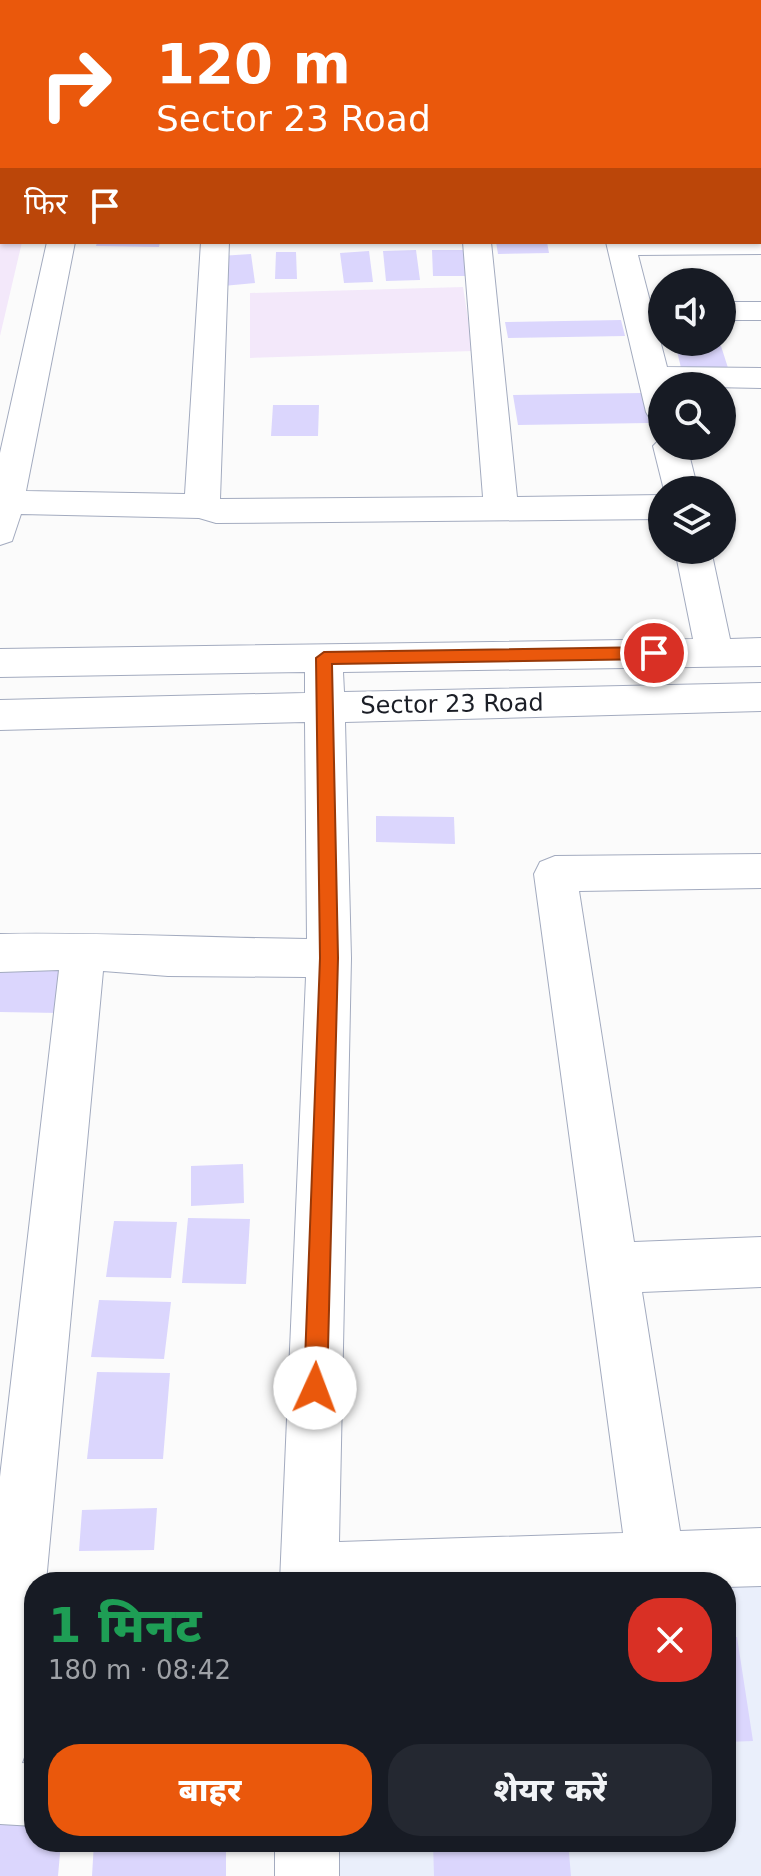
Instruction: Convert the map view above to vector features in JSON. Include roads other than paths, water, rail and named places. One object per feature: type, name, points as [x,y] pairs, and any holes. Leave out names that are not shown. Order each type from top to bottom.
[{"type":"street","points":[[61,244],[2,517],[202,506],[216,511],[648,507]]},
{"type":"street","points":[[202,506],[215,244]]},
{"type":"street","points":[[477,244],[501,510]]},
{"type":"street","points":[[648,307],[621,244],[761,245]]},
{"type":"street","points":[[736,311],[761,311]]},
{"type":"street","points":[[736,378],[761,378]]},
{"type":"street","points":[[696,564],[714,652]]},
{"type":"street","name":"Sector 23 Road","points":[[0,663],[761,652]]},
{"type":"street","points":[[309,1572],[329,958],[324,658]]},
{"type":"street","name":"Sector 23 Road","points":[[0,715],[761,697]]},
{"type":"street","points":[[656,1561],[555,874],[761,871]]},
{"type":"street","points":[[0,953],[83,951],[168,957],[329,958]]},
{"type":"street","points":[[0,1742],[83,951]]},
{"type":"street","points":[[613,1268],[761,1262]]},
{"type":"street","points":[[417,1572],[761,1557]]},
{"type":"street","points":[[0,1793],[24,1794]]},
{"type":"street","points":[[307,1852],[307,1876]]}]
